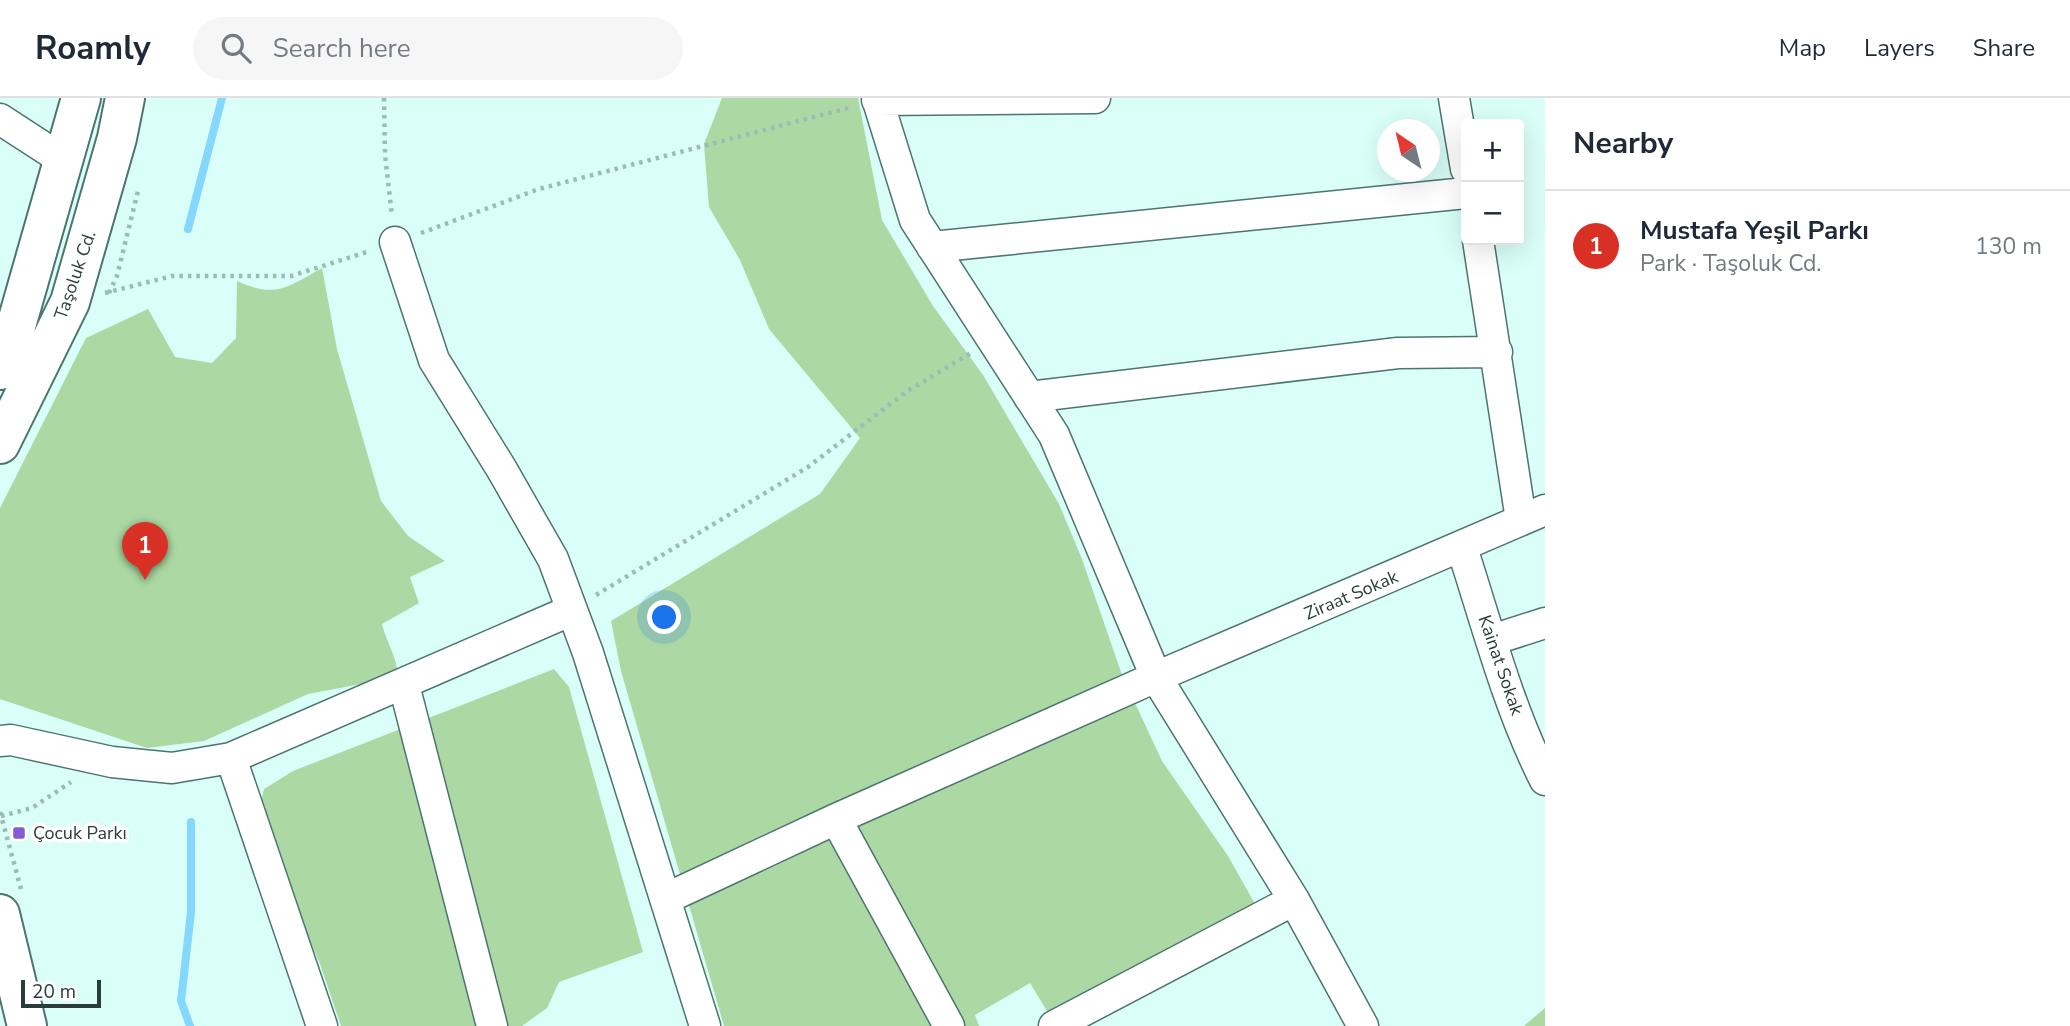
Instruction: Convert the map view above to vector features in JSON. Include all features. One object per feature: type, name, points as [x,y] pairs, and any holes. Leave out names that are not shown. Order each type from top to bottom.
[{"type":"street","points":[[3,358],[81,98]]},
{"type":"street","name":"Taşoluk Cd.","points":[[0,444],[70,302],[117,138],[125,98]]},
{"type":"street","points":[[1095,98],[877,99],[915,220],[1054,435],[1156,677],[1294,900],[1363,1026]]},
{"type":"street","points":[[1454,98],[1461,139]]},
{"type":"street","points":[[0,119],[63,160]]},
{"type":"street","points":[[932,247],[1461,194]]},
{"type":"street","points":[[395,242],[433,360],[501,468],[552,559],[588,653],[705,1026]]},
{"type":"street","points":[[1479,245],[1497,352],[1533,515]]},
{"type":"street","points":[[1029,397],[1398,353],[1497,352]]},
{"type":"street","name":"Ziraat Sokak","points":[[665,899],[836,819],[1156,677],[1462,548],[1533,515]]},
{"type":"street","name":"Kainat Sokak","points":[[1462,548],[1492,640],[1541,765]]},
{"type":"street","points":[[0,741],[11,740],[112,762],[172,768],[231,758],[572,610]]},
{"type":"street","points":[[1492,640],[1545,623]]},
{"type":"street","points":[[404,685],[492,1026]]},
{"type":"street","points":[[231,758],[323,1026]]},
{"type":"street","points":[[836,819],[949,1026]]},
{"type":"street","points":[[1054,1026],[1294,900]]},
{"type":"street","points":[[1,924],[27,1026]]},
{"type":"path","points":[[384,98],[385,155],[395,242]]},
{"type":"path","points":[[70,302],[172,276],[291,276],[539,190],[877,99]]},
{"type":"path","points":[[572,610],[808,467],[906,392],[991,341]]},
{"type":"path","points":[[1,816],[18,814],[32,808],[64,785],[79,780]]},
{"type":"green space","points":[[722,98],[858,98],[882,220],[933,306],[983,375],[1059,504],[1082,559],[1122,675],[1162,761],[1228,856],[1259,911],[1216,950],[1086,1026],[1056,1026],[1030,983],[975,1015],[979,1026],[724,1026],[621,671],[611,621],[820,494],[860,438],[769,329],[740,260],[709,207],[704,144]]},
{"type":"green space","points":[[322,268],[337,349],[381,501],[408,536],[445,561],[410,577],[419,603],[382,624],[396,663],[398,677],[308,694],[204,741],[147,748],[0,699],[0,508],[86,338],[148,309],[175,357],[212,363],[236,338],[237,281],[272,290],[300,281]]},
{"type":"green space","points":[[554,669],[569,687],[643,952],[559,982],[547,1008],[522,1026],[341,1026],[320,964],[273,859],[258,814],[264,789],[293,771]]},
{"type":"green space","points":[[1545,1008],[1545,1026],[1524,1026]]},
{"type":"waterway","points":[[188,229],[222,98]]},
{"type":"waterway","points":[[190,1026],[181,1001],[191,912],[191,822]]},
{"type":"place","name":"Mustafa Yeşil Parkı","points":[[145,580]]},
{"type":"place","name":"Çocuk Parkı","points":[[19,833]]}]
